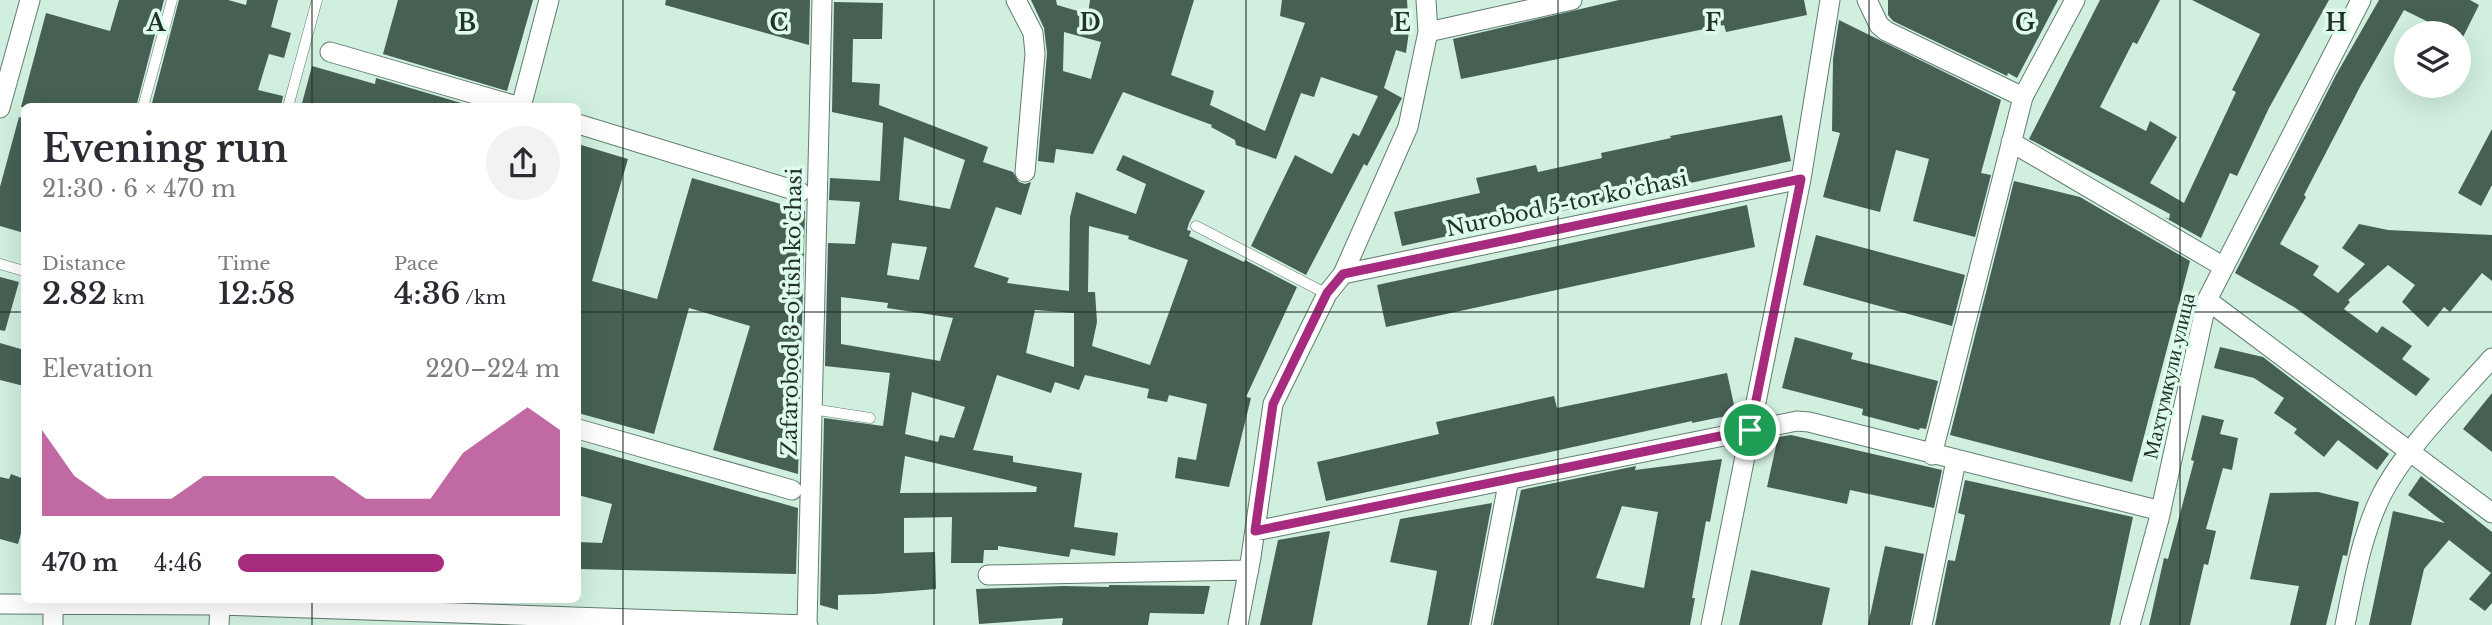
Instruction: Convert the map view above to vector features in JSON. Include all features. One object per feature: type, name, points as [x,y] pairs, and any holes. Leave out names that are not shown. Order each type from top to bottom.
[{"type":"street","points":[[1,101],[30,0]]},
{"type":"street","points":[[521,103],[549,0]]},
{"type":"street","name":"Zafarobod 3-o'tish ko'chasi","points":[[808,625],[822,0]]},
{"type":"street","points":[[1016,0],[1033,33],[1035,54],[1025,172]]},
{"type":"street","points":[[1238,625],[1249,570],[1273,404],[1327,293],[1343,274],[1408,127],[1428,32],[1426,0]]},
{"type":"street","points":[[1428,32],[1572,0]]},
{"type":"street","points":[[1711,625],[1801,179],[1830,0]]},
{"type":"street","points":[[1867,0],[1879,25],[1886,31],[2024,97]]},
{"type":"street","points":[[1932,455],[2024,97],[2076,0]]},
{"type":"street","name":"Махтумкули улица","points":[[2130,625],[2161,511],[2207,300],[2361,0]]},
{"type":"street","points":[[330,52],[506,103]]},
{"type":"street","points":[[581,125],[800,192]]},
{"type":"street","points":[[2011,142],[2224,267]]},
{"type":"street","name":"Nurobod 5-tor ko'chasi","points":[[1343,274],[1801,179]]},
{"type":"street","points":[[2207,300],[2492,513]]},
{"type":"street","points":[[2345,625],[2359,553],[2381,495],[2410,452],[2492,358]]},
{"type":"street","points":[[1255,531],[1797,421],[2161,511]]},
{"type":"street","points":[[581,430],[792,490]]},
{"type":"street","points":[[1922,625],[1956,461]]},
{"type":"street","points":[[1481,625],[1509,479]]},
{"type":"street","points":[[988,575],[1249,570]]},
{"type":"street","points":[[0,604],[53,604],[219,615],[463,606],[808,625]]},
{"type":"street","points":[[53,604],[53,625]]},
{"type":"lane","points":[[144,103],[172,0]]},
{"type":"lane","points":[[289,103],[317,0]]},
{"type":"lane","points":[[1196,226],[1327,293]]},
{"type":"lane","points":[[0,264],[21,270]]},
{"type":"lane","points":[[812,409],[870,418]]},
{"type":"building","points":[[119,0],[164,0],[137,103],[22,103],[46,13],[110,31]]},
{"type":"building","points":[[179,0],[228,0],[246,5],[247,0],[278,0],[271,27],[291,33],[284,58],[269,54],[258,90],[283,96],[282,103],[152,103]]},
{"type":"building","points":[[398,0],[533,0],[507,91],[383,54]]},
{"type":"building","points":[[666,0],[810,0],[809,45],[665,5]]},
{"type":"building","points":[[1031,0],[1056,0],[1057,5],[1088,14],[1090,0],[1194,0],[1171,75],[1214,91],[1210,105],[1265,131],[1305,23],[1280,16],[1282,0],[1407,0],[1409,31],[1406,53],[1396,50],[1384,88],[1402,98],[1306,275],[1251,246],[1295,155],[1332,174],[1353,133],[1359,136],[1378,96],[1321,77],[1314,97],[1301,93],[1276,159],[1236,145],[1235,140],[1211,127],[1212,125],[1123,92],[1093,154],[1056,149],[1054,163],[1038,161],[1047,53],[1044,28]],"holes":[[[1064,32],[1101,42],[1091,79],[1063,71]]]},
{"type":"building","points":[[1619,0],[1804,0],[1807,15],[1726,32],[1724,25],[1461,79],[1453,39]]},
{"type":"building","points":[[1888,0],[2058,0],[2017,78],[2008,73],[2007,76],[1893,21],[1888,15]]},
{"type":"building","points":[[2100,0],[2160,0],[2137,44],[2133,42],[2100,107],[2146,131],[2150,121],[2177,137],[2150,183],[2184,203],[2236,92],[2232,90],[2260,34],[2192,0],[2329,0],[2269,108],[2237,176],[2230,173],[2201,238],[2164,217],[2169,219],[2170,214],[2029,139]]},
{"type":"building","points":[[2379,0],[2470,0],[2479,5],[2471,21],[2426,21],[2404,10],[2398,21],[2394,21],[2394,27],[2361,85],[2280,244],[2319,266],[2313,275],[2338,293],[2365,264],[2342,248],[2359,224],[2388,230],[2492,235],[2492,281],[2482,273],[2450,312],[2444,307],[2428,327],[2402,302],[2415,285],[2388,265],[2348,300],[2350,302],[2344,309],[2377,333],[2382,326],[2412,346],[2402,359],[2430,379],[2416,396],[2294,307],[2235,273],[2336,75]]},
{"type":"building","points":[[834,2],[883,3],[882,39],[853,39],[852,82],[880,84],[879,105],[988,147],[983,162],[1013,172],[1019,182],[1031,182],[1021,215],[996,207],[974,267],[1009,278],[1007,283],[1069,291],[1070,217],[1076,192],[1136,214],[1146,184],[1116,170],[1123,155],[1205,191],[1189,223],[1189,236],[1244,262],[1245,260],[1297,287],[1246,397],[1251,398],[1229,487],[1175,478],[1178,457],[1196,460],[1207,404],[1169,395],[1167,402],[1147,398],[1149,389],[1085,375],[1079,390],[1055,382],[1051,393],[997,375],[973,450],[1013,456],[1013,462],[1082,473],[1074,527],[1118,533],[1115,556],[1071,549],[1069,557],[998,546],[998,550],[984,550],[983,563],[951,563],[952,517],[904,518],[904,553],[935,552],[936,589],[838,595],[838,610],[820,605],[824,418],[883,426],[890,373],[825,366],[828,243],[855,244],[860,202],[829,200],[830,178],[880,181],[883,123],[832,112]],"holes":[[[904,137],[965,160],[950,209],[899,200]],[[1089,226],[1129,236],[1128,239],[1188,260],[1150,365],[1092,346],[1097,322],[1095,292],[1088,292]],[[892,243],[927,247],[919,280],[887,275]],[[841,297],[888,303],[887,308],[953,318],[940,361],[841,344]],[[1035,310],[1074,313],[1074,367],[1026,353]],[[912,392],[965,407],[954,438],[940,435],[938,442],[905,434]],[[905,456],[1037,487],[1036,492],[900,493]]]},
{"type":"building","points":[[1839,20],[2001,100],[1981,173],[1991,175],[1975,237],[1913,221],[1929,159],[1896,150],[1880,212],[1823,197],[1840,133],[1832,131],[1833,59]]},
{"type":"building","points":[[312,66],[375,84],[376,78],[461,103],[302,103]]},
{"type":"building","points":[[1782,115],[1791,161],[1402,246],[1394,212],[1480,193],[1476,178],[1536,165],[1538,172],[1602,158],[1601,153],[1671,138],[1670,136]]},
{"type":"building","points":[[21,117],[21,232],[0,226],[0,187]]},
{"type":"building","points":[[2492,129],[2492,185],[2481,206],[2458,193]]},
{"type":"building","points":[[581,145],[628,159],[592,281],[657,299],[692,178],[805,211],[798,474],[713,450],[750,326],[689,308],[654,434],[581,414]]},
{"type":"building","points":[[2014,181],[2080,197],[2190,261],[2132,482],[1950,435]]},
{"type":"building","points":[[1747,205],[1755,247],[1386,327],[1377,285]]},
{"type":"building","points":[[1816,235],[1965,275],[1952,326],[1803,285]]},
{"type":"building","points":[[0,277],[19,282],[5,331],[0,330]]},
{"type":"building","points":[[1795,337],[1853,353],[1851,359],[1938,381],[1926,429],[1919,430],[1862,415],[1863,409],[1782,388]]},
{"type":"building","points":[[0,343],[21,349],[21,385],[0,380]]},
{"type":"building","points":[[2220,347],[2263,357],[2389,454],[2377,470],[2338,440],[2324,457],[2294,433],[2297,429],[2274,413],[2284,398],[2254,378],[2214,368]]},
{"type":"building","points":[[1727,373],[1736,414],[1692,421],[1326,501],[1317,462],[1439,434],[1436,422],[1554,396],[1557,408]]},
{"type":"building","points":[[2492,393],[2492,452],[2463,429]]},
{"type":"building","points":[[2202,415],[2224,420],[2220,434],[2238,438],[2232,470],[2223,468],[2206,529],[2216,531],[2208,565],[2204,564],[2190,625],[2149,625],[2164,558],[2168,559],[2194,461],[2191,460]]},
{"type":"building","points":[[1791,435],[1942,470],[1934,508],[1850,490],[1847,504],[1767,487],[1778,437]]},
{"type":"building","points":[[581,447],[798,508],[796,574],[581,569],[581,542],[602,543],[612,504],[581,496]]},
{"type":"building","points":[[1722,459],[1710,522],[1706,521],[1692,598],[1695,598],[1690,625],[1493,625],[1521,490],[1636,466],[1635,470]],"holes":[[[1622,506],[1658,512],[1644,588],[1596,578]]]},
{"type":"building","points":[[11,474],[21,478],[21,533],[18,544],[0,539],[0,477],[9,479]]},
{"type":"building","points":[[2421,476],[2492,532],[2492,603],[2485,611],[2469,599],[2491,573],[2449,540],[2424,569],[2411,625],[2369,625],[2393,511],[2445,523],[2408,495]]},
{"type":"building","points":[[1965,480],[2133,517],[2110,625],[1935,625],[1948,560],[1955,561],[1965,515],[1958,513]]},
{"type":"building","points":[[2318,492],[2359,502],[2347,556],[2343,555],[2326,625],[2290,625],[2299,586],[2250,579],[2270,493]]},
{"type":"building","points":[[1492,503],[1469,625],[1427,625],[1437,571],[1390,562],[1400,519]]},
{"type":"building","points":[[1330,531],[1312,625],[1260,625],[1278,540]]},
{"type":"building","points":[[1885,546],[1924,554],[1910,625],[1868,625]]},
{"type":"building","points":[[1751,570],[1830,588],[1822,625],[1739,625]]},
{"type":"building","points":[[1109,585],[1210,586],[1204,614],[1150,613],[1148,625],[1062,625],[1063,618],[979,624],[976,589]]},
{"type":"route","points":[[1801,179],[1750,430],[1255,531],[1273,404],[1327,293],[1343,274],[1801,179]]}]
